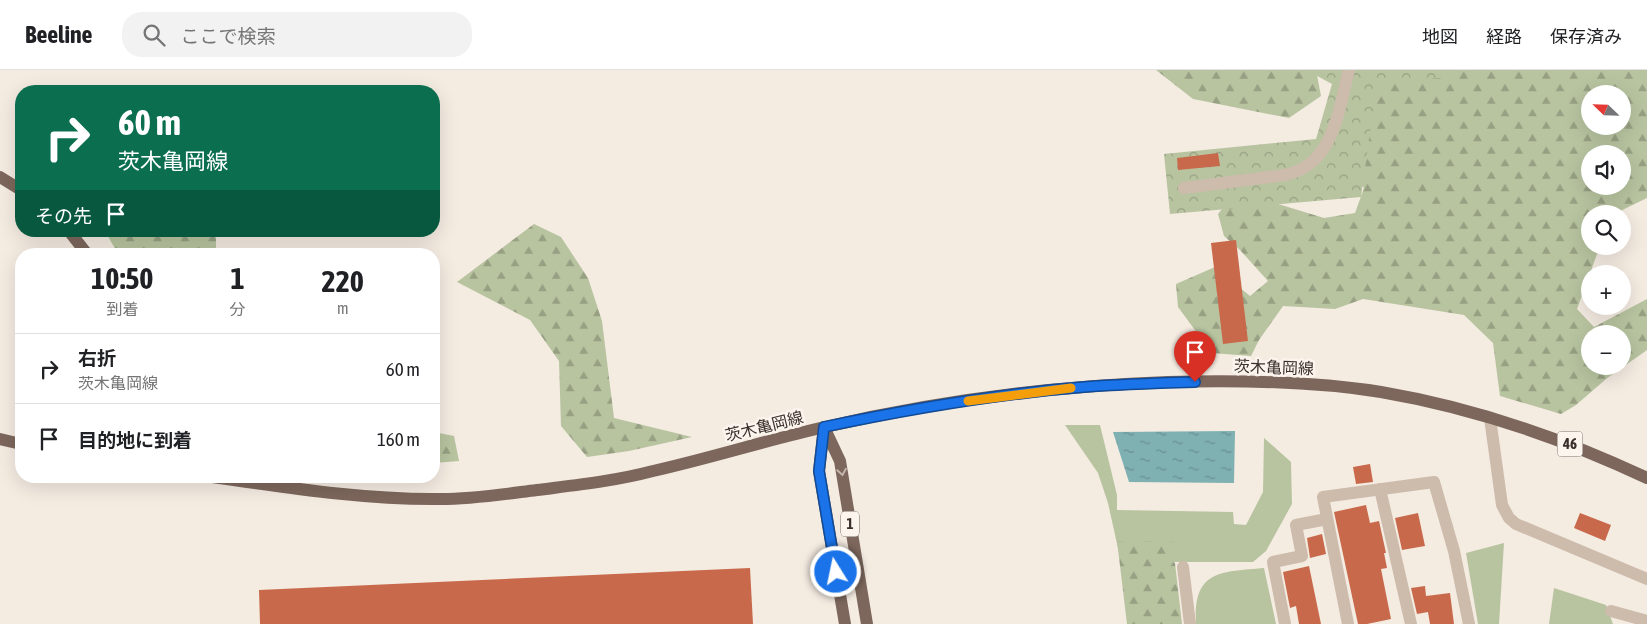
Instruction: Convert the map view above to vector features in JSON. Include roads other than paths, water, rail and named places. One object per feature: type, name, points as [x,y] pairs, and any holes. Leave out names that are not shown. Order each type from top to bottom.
[{"type":"main road","points":[[0,177],[15,186]]},
{"type":"main road","points":[[74,237],[82,248]]},
{"type":"main road","name":"茨木亀岡線","points":[[258,483],[346,495],[442,499],[485,496],[596,483],[651,472],[824,427],[942,404],[1046,390],[1120,384],[1223,381],[1285,382],[1348,388],[1412,398],[1490,418],[1562,441],[1647,478]]},
{"type":"main road","name":"1","points":[[824,427],[819,471],[845,624]]},
{"type":"main road","name":"1","points":[[824,427],[840,461],[867,624]]},
{"type":"main road","points":[[0,439],[15,443]]},
{"type":"street","points":[[1184,188],[1285,175],[1296,173],[1308,166],[1318,157],[1332,133],[1350,70]]},
{"type":"street","points":[[1490,418],[1500,495],[1504,511],[1509,518],[1516,524],[1647,580]]},
{"type":"street","points":[[1348,624],[1323,497],[1434,482],[1454,551],[1469,624]]},
{"type":"street","points":[[1380,489],[1411,624]]},
{"type":"street","points":[[1285,624],[1273,562],[1302,556],[1296,526],[1327,519]]},
{"type":"street","points":[[1180,576],[1190,624]]},
{"type":"street","points":[[1618,616],[1647,621]]},
{"type":"water","points":[[1235,431],[1234,483],[1129,482],[1113,432]]}]
